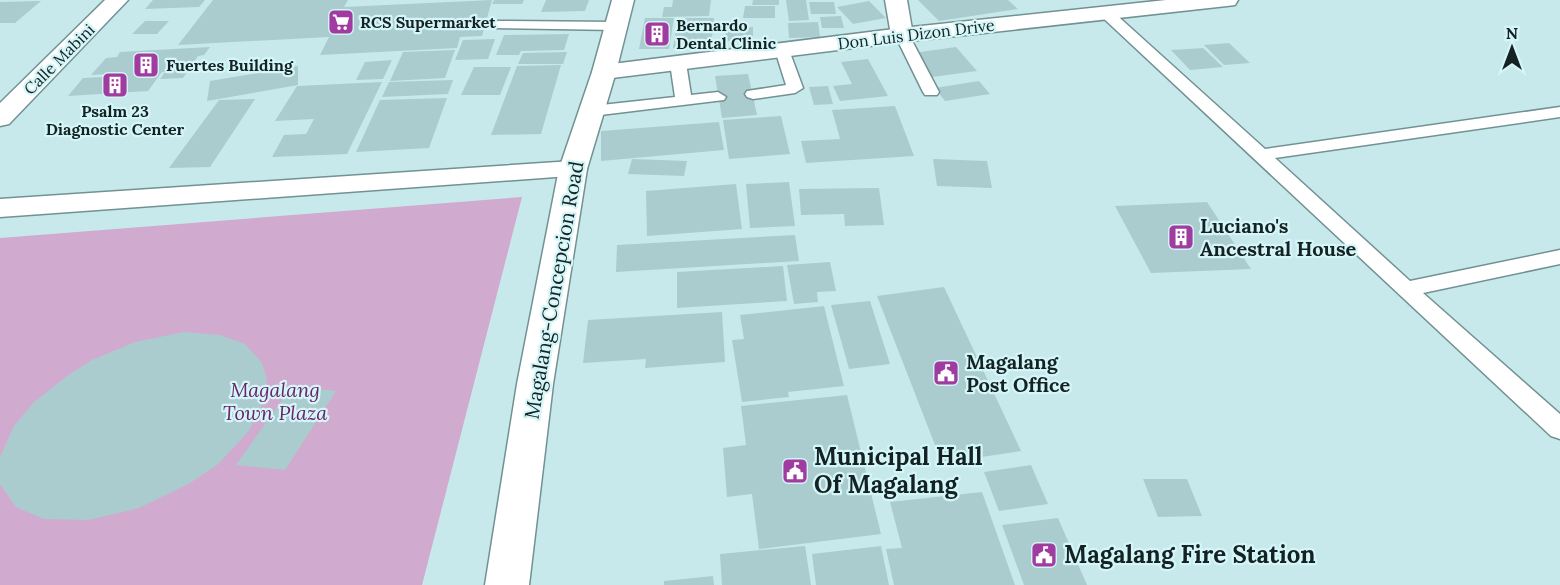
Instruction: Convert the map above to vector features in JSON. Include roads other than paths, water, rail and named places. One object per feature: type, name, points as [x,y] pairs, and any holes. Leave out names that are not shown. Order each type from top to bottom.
[{"type":"street","name":"Calle Mabini","points":[[0,118],[117,0]]},
{"type":"street","points":[[896,0],[902,35]]},
{"type":"street","name":"Don Luis Dizon Drive","points":[[604,72],[902,35],[1227,0]]},
{"type":"street","name":"Magalang-Concepcion Road","points":[[507,585],[535,384],[573,170],[620,13]]},
{"type":"street","points":[[0,208],[573,170]]},
{"type":"lane","points":[[498,25],[620,13]]},
{"type":"lane","points":[[1106,13],[1560,429]]},
{"type":"lane","points":[[902,35],[931,92]]},
{"type":"lane","points":[[753,93],[795,88],[782,50]]},
{"type":"lane","points":[[678,63],[684,101]]},
{"type":"lane","points":[[592,111],[718,97]]},
{"type":"lane","points":[[1260,155],[1560,112]]},
{"type":"lane","points":[[1406,289],[1560,257]]},
{"type":"place","name":"RCS Supermarket","points":[[341,22]]},
{"type":"place","name":"Bernardo Dental Clinic","points":[[657,34]]},
{"type":"place","name":"Fuertes Building","points":[[146,65]]},
{"type":"place","name":"Psalm 23 Diagnostic Center","points":[[115,85]]},
{"type":"place","name":"Luciano's Ancestral House","points":[[1181,237]]},
{"type":"place","name":"Magalang Post Office","points":[[946,373]]},
{"type":"place","name":"Municipal Hall Of Magalang","points":[[795,471]]},
{"type":"place","name":"Magalang Fire Station","points":[[1044,555]]},
{"type":"park label","name":"Magalang Town Plaza","points":[[275,402]]}]
